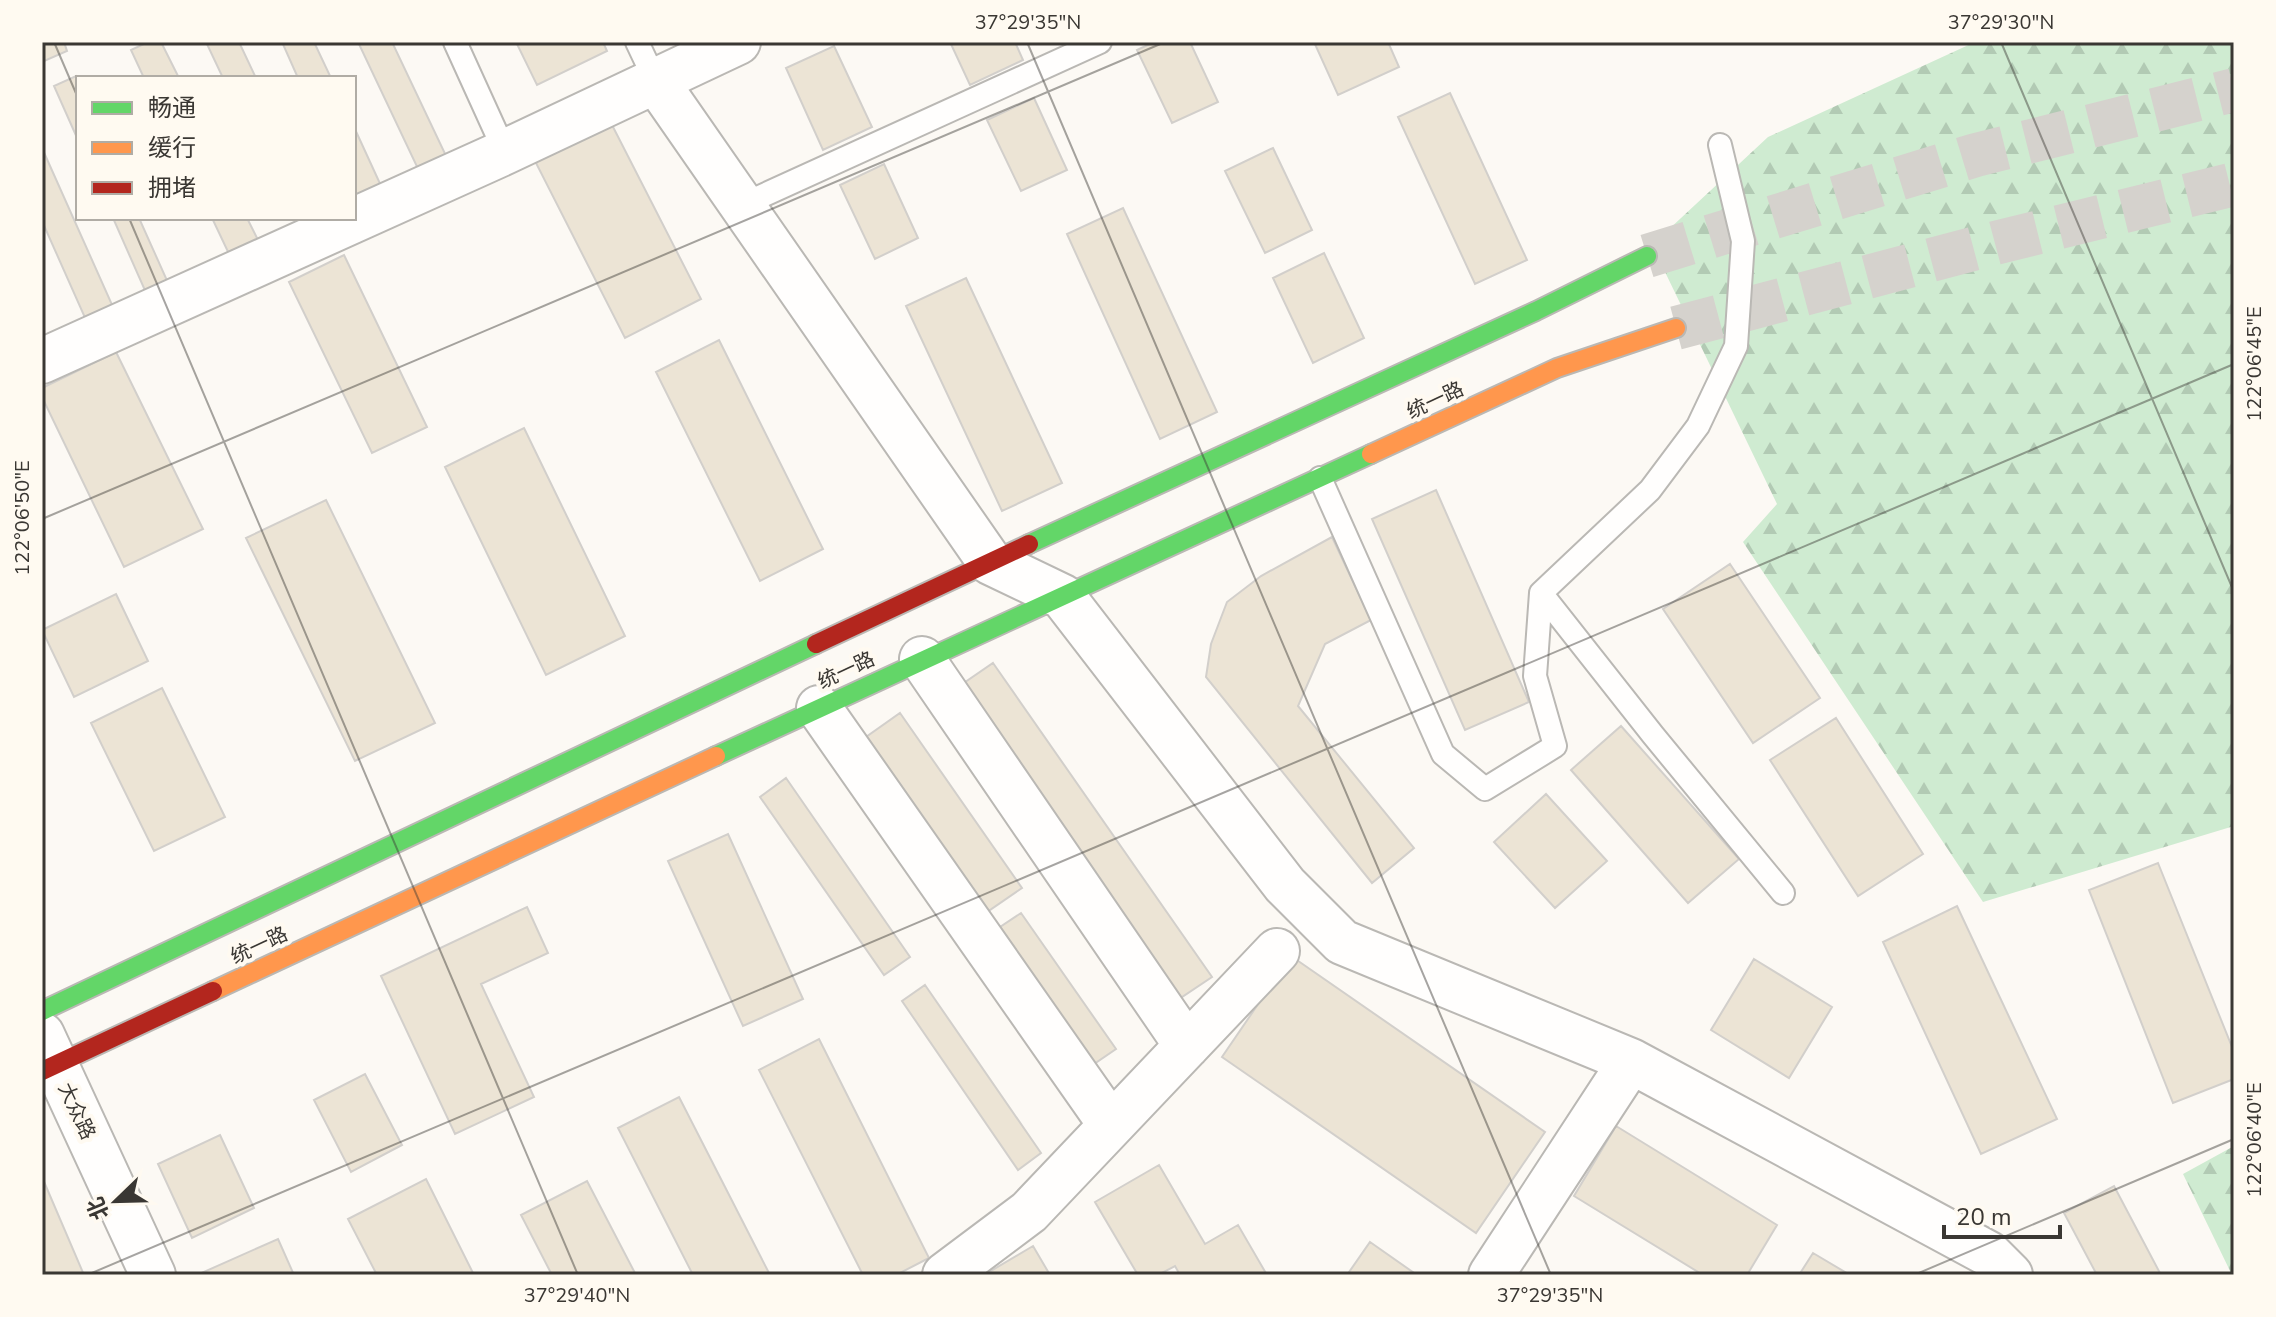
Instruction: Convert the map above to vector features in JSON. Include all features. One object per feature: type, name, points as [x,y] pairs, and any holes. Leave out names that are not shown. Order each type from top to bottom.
[{"type":"main road","name":"统一路","points":[[42,1011],[990,562],[1536,311],[1647,256]]},
{"type":"main road","name":"统一路","points":[[47,1057],[1063,597],[1557,368],[1676,328]]},
{"type":"street","points":[[356,219],[505,152],[646,61],[738,42]]},
{"type":"street","points":[[646,61],[990,562],[1063,597],[1285,885],[1342,942],[1631,1061],[1989,1254],[2010,1275]]},
{"type":"street","points":[[42,361],[354,220]]},
{"type":"street","points":[[922,659],[1187,1046]]},
{"type":"street","points":[[819,708],[1111,1125]]},
{"type":"street","points":[[945,1275],[1029,1212],[1277,951]]},
{"type":"street","name":"大众路","points":[[47,1057],[153,1275]]},
{"type":"street","points":[[1491,1275],[1631,1061]]},
{"type":"lane","points":[[455,42],[505,152]]},
{"type":"lane","points":[[742,205],[1100,42]]},
{"type":"lane","points":[[1320,478],[1443,754],[1485,789],[1555,746],[1535,676],[1541,593],[1650,490],[1698,426],[1736,346],[1743,241],[1720,145]]},
{"type":"lane","points":[[1541,593],[1783,893]]},
{"type":"green space","points":[[1975,42],[2234,42],[2234,826],[1983,902],[1743,542],[1777,504],[1652,245],[1768,137]]},
{"type":"green space","points":[[2234,1146],[2234,1275],[2232,1275],[2183,1174]]},
{"type":"building","points":[[42,42],[64,42],[67,51],[42,62]]},
{"type":"building","points":[[148,42],[161,42],[178,76],[143,76],[131,50]]},
{"type":"building","points":[[206,42],[239,42],[255,76],[222,76]]},
{"type":"building","points":[[282,42],[314,42],[330,76],[297,76]]},
{"type":"building","points":[[358,42],[392,42],[448,160],[420,173]]},
{"type":"building","points":[[516,42],[603,42],[607,51],[537,85]]},
{"type":"building","points":[[950,42],[1015,42],[1023,60],[970,85]]},
{"type":"building","points":[[1154,42],[1190,42],[1218,102],[1172,123],[1137,50]]},
{"type":"building","points":[[1314,42],[1388,42],[1399,67],[1338,95]]},
{"type":"building","points":[[834,46],[872,127],[823,150],[786,68]]},
{"type":"building","points":[[76,76],[76,136],[54,86]]},
{"type":"building","points":[[1450,93],[1527,260],[1475,284],[1398,117]]},
{"type":"building","points":[[1034,98],[1067,170],[1021,191],[987,120]]},
{"type":"building","points":[[611,123],[701,299],[625,338],[535,161]]},
{"type":"building","points":[[356,131],[382,188],[356,197]]},
{"type":"building","points":[[42,148],[113,307],[86,320],[42,221]]},
{"type":"building","points":[[1273,148],[1312,230],[1265,253],[1225,171]]},
{"type":"building","points":[[884,164],[918,238],[875,259],[840,185]]},
{"type":"building","points":[[1123,208],[1217,412],[1160,439],[1067,234]]},
{"type":"building","points":[[114,220],[140,220],[169,285],[147,295]]},
{"type":"building","points":[[213,220],[248,220],[259,242],[230,256]]},
{"type":"building","points":[[1324,253],[1364,338],[1313,363],[1273,278]]},
{"type":"building","points":[[344,255],[427,427],[372,453],[289,282]]},
{"type":"building","points":[[966,278],[1062,483],[1002,511],[906,306]]},
{"type":"building","points":[[719,340],[823,549],[760,581],[656,372]]},
{"type":"building","points":[[116,352],[203,529],[124,567],[42,397],[42,388]]},
{"type":"building","points":[[524,428],[625,636],[546,675],[445,467]]},
{"type":"building","points":[[1436,490],[1529,702],[1465,730],[1372,519]]},
{"type":"building","points":[[326,500],[435,723],[355,761],[246,538]]},
{"type":"building","points":[[1332,537],[1371,620],[1325,644],[1298,706],[1414,848],[1372,883],[1206,677],[1211,644],[1227,602],[1261,576]]},
{"type":"building","points":[[1730,564],[1820,698],[1753,743],[1663,609]]},
{"type":"building","points":[[116,594],[148,661],[74,697],[42,630]]},
{"type":"building","points":[[993,663],[1212,977],[1176,1001],[958,687]]},
{"type":"building","points":[[162,688],[225,817],[154,851],[91,723]]},
{"type":"building","points":[[900,713],[1022,888],[987,912],[866,737]]},
{"type":"building","points":[[1836,718],[1923,854],[1858,896],[1770,760]]},
{"type":"building","points":[[1621,726],[1739,859],[1688,903],[1571,770]]},
{"type":"building","points":[[786,778],[910,957],[884,975],[760,797]]},
{"type":"building","points":[[1546,794],[1607,861],[1555,908],[1494,842]]},
{"type":"building","points":[[728,834],[803,999],[743,1026],[668,861]]},
{"type":"building","points":[[2158,863],[2234,1052],[2234,1079],[2173,1103],[2089,890]]},
{"type":"building","points":[[1957,906],[2057,1119],[1981,1154],[1883,942]]},
{"type":"building","points":[[527,907],[548,953],[481,984],[534,1097],[455,1134],[381,976]]},
{"type":"building","points":[[1021,913],[1116,1049],[1091,1066],[997,929]]},
{"type":"building","points":[[1291,956],[1545,1132],[1476,1233],[1222,1057]]},
{"type":"building","points":[[1754,959],[1832,1007],[1789,1078],[1711,1030]]},
{"type":"building","points":[[925,985],[1041,1153],[1018,1170],[902,1001]]},
{"type":"building","points":[[819,1039],[929,1258],[896,1275],[863,1275],[759,1070]]},
{"type":"building","points":[[365,1074],[402,1145],[351,1172],[314,1100]]},
{"type":"building","points":[[679,1097],[770,1275],[693,1275],[618,1128]]},
{"type":"building","points":[[1616,1126],[1777,1225],[1747,1275],[1703,1275],[1574,1196]]},
{"type":"building","points":[[220,1135],[254,1208],[192,1238],[158,1164]]},
{"type":"building","points":[[1159,1165],[1205,1244],[1238,1225],[1267,1275],[1180,1275],[1175,1266],[1158,1275],[1138,1275],[1095,1202]]},
{"type":"building","points":[[42,1177],[84,1275],[42,1275]]},
{"type":"building","points":[[426,1179],[474,1275],[377,1275],[348,1219]]},
{"type":"building","points":[[587,1181],[636,1275],[552,1275],[521,1215]]},
{"type":"building","points":[[2114,1186],[2161,1275],[2097,1275],[2064,1213]]},
{"type":"building","points":[[278,1239],[294,1275],[197,1275]]},
{"type":"building","points":[[1370,1242],[1417,1275],[1347,1275]]},
{"type":"building","points":[[1033,1246],[1050,1275],[984,1275]]},
{"type":"building","points":[[1813,1253],[1850,1275],[1799,1275]]},
{"type":"tunnel","points":[[1647,256],[1976,155],[2234,90]]},
{"type":"tunnel","points":[[1676,328],[1995,243],[2234,184]]},
{"type":"traffic: fast","points":[[1029,544],[1536,311],[1647,256]]},
{"type":"traffic: fast","points":[[716,756],[1371,454]]},
{"type":"traffic: fast","points":[[42,1011],[816,644]]},
{"type":"traffic: slow","points":[[1371,454],[1557,368],[1676,328]]},
{"type":"traffic: slow","points":[[213,991],[716,756]]},
{"type":"traffic: jam","points":[[816,644],[1029,544]]},
{"type":"traffic: jam","points":[[42,1071],[213,991]]}]
